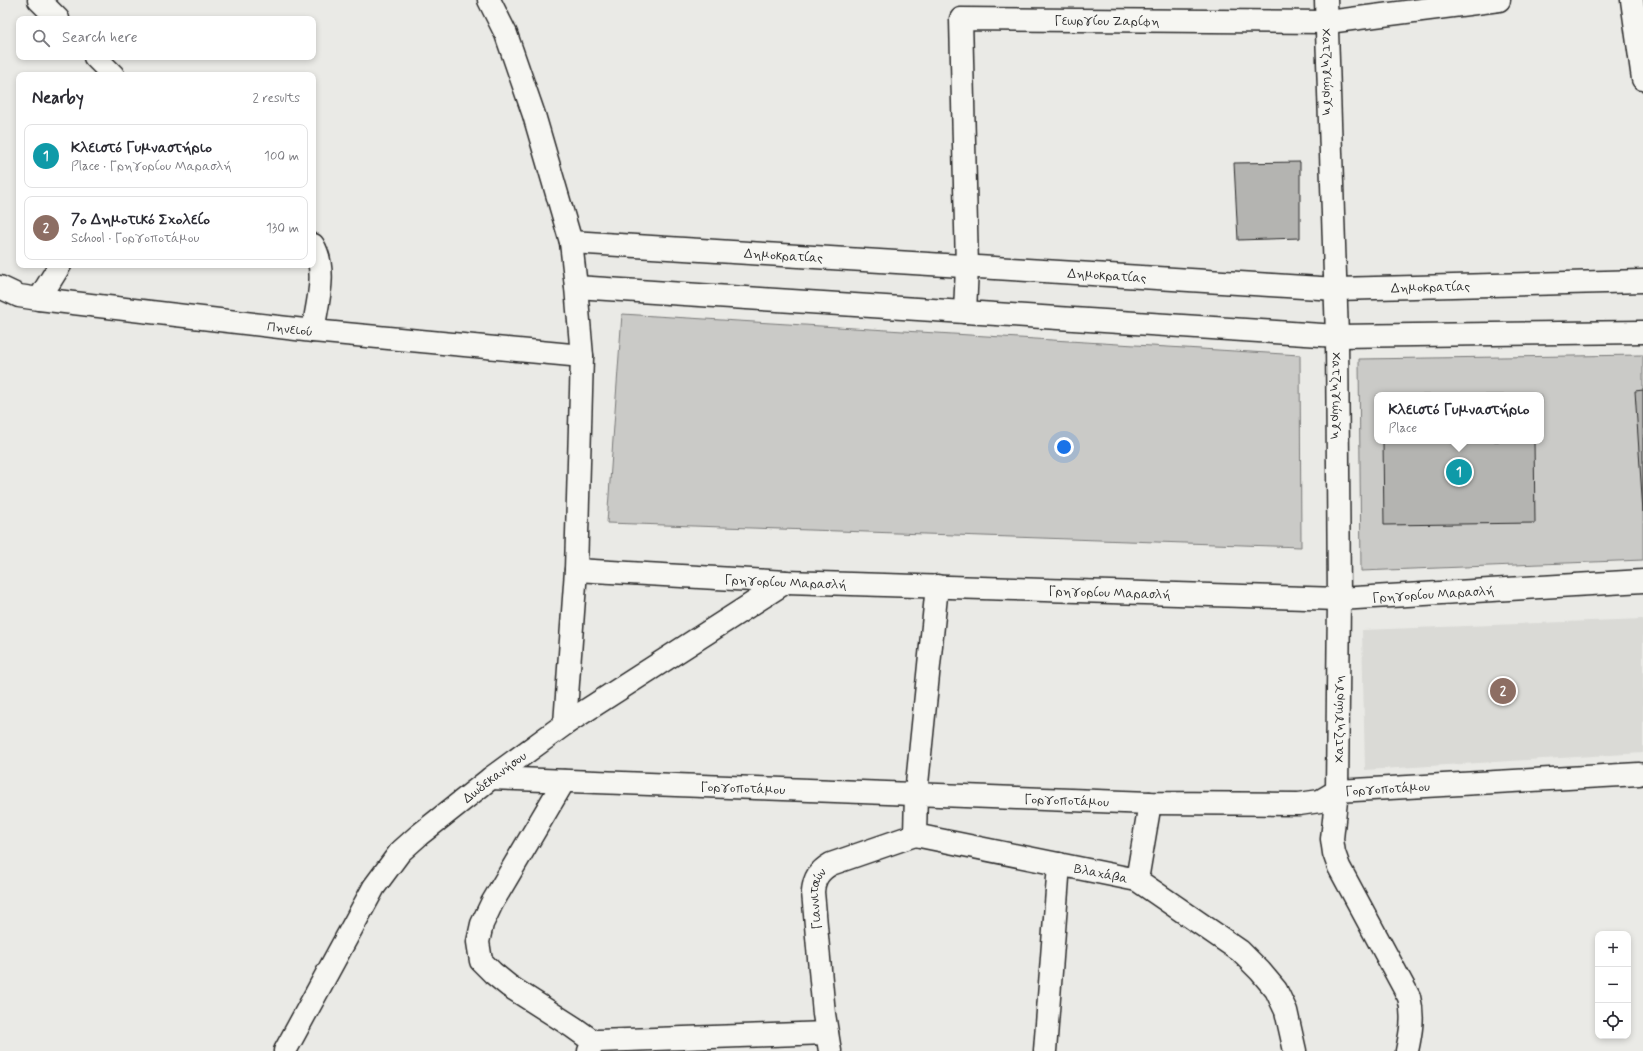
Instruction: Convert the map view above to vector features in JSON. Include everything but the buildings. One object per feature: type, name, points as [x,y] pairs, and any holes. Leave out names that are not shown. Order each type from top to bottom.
[{"type":"street","points":[[39,0],[55,16]]},
{"type":"street","points":[[489,0],[506,34],[534,115],[571,242],[576,287],[582,356],[576,570],[565,724]]},
{"type":"street","name":"Χατζηγιώργη","points":[[1326,0],[1328,22],[1338,336],[1339,599],[1337,791],[1332,839],[1334,854],[1339,867],[1409,996],[1413,1013],[1407,1051]]},
{"type":"street","name":"Γεωργίου Ζαρίφη","points":[[967,266],[961,19],[1328,22],[1499,0]]},
{"type":"street","points":[[1632,0],[1643,79]]},
{"type":"street","points":[[98,60],[110,72]]},
{"type":"street","name":"Δημοκρατίας","points":[[571,242],[1336,289],[1643,281]]},
{"type":"street","points":[[313,331],[321,271],[316,252]]},
{"type":"street","points":[[965,312],[967,266]]},
{"type":"street","points":[[39,299],[58,268]]},
{"type":"street","name":"Πηνειού","points":[[0,287],[19,296],[39,299],[313,331],[582,356]]},
{"type":"street","points":[[576,287],[1338,336],[1643,332]]},
{"type":"street","name":"Γρηγορίου Μαρασλή","points":[[576,570],[786,582],[1339,599],[1643,582]]},
{"type":"street","name":"Δωδεκανήσου","points":[[285,1051],[374,887],[400,852],[418,835],[491,778],[565,724],[786,582]]},
{"type":"street","points":[[915,835],[916,794],[937,586]]},
{"type":"street","name":"Γοργοποτάμου","points":[[491,778],[1150,803],[1306,804],[1320,801],[1337,791],[1639,774]]},
{"type":"street","points":[[564,781],[492,903],[482,924],[478,942],[481,961],[493,973],[509,986],[573,1027],[592,1047],[598,1041],[828,1042]]},
{"type":"street","points":[[1137,880],[1150,803]]},
{"type":"street","name":"Βλαχάβα","points":[[915,835],[1137,880],[1240,951],[1260,971],[1276,990],[1286,1011],[1295,1051]]},
{"type":"street","name":"Γιαννιτσών","points":[[828,1042],[813,892],[817,875],[823,868],[831,864],[915,835]]},
{"type":"street","points":[[1045,1051],[1059,864]]},
{"type":"shaded area","points":[[622,314],[1300,355],[1301,547],[607,523]]},
{"type":"shaded area","points":[[1643,355],[1643,560],[1361,571],[1359,359]]},
{"type":"shaded area","points":[[1643,619],[1643,753],[1365,770],[1362,630]]},
{"type":"place","name":"Κλειστό Γυμναστήριο","points":[[1459,472]]},
{"type":"place","name":"7ο Δημοτικό Σχολείο","points":[[1503,691]]}]
